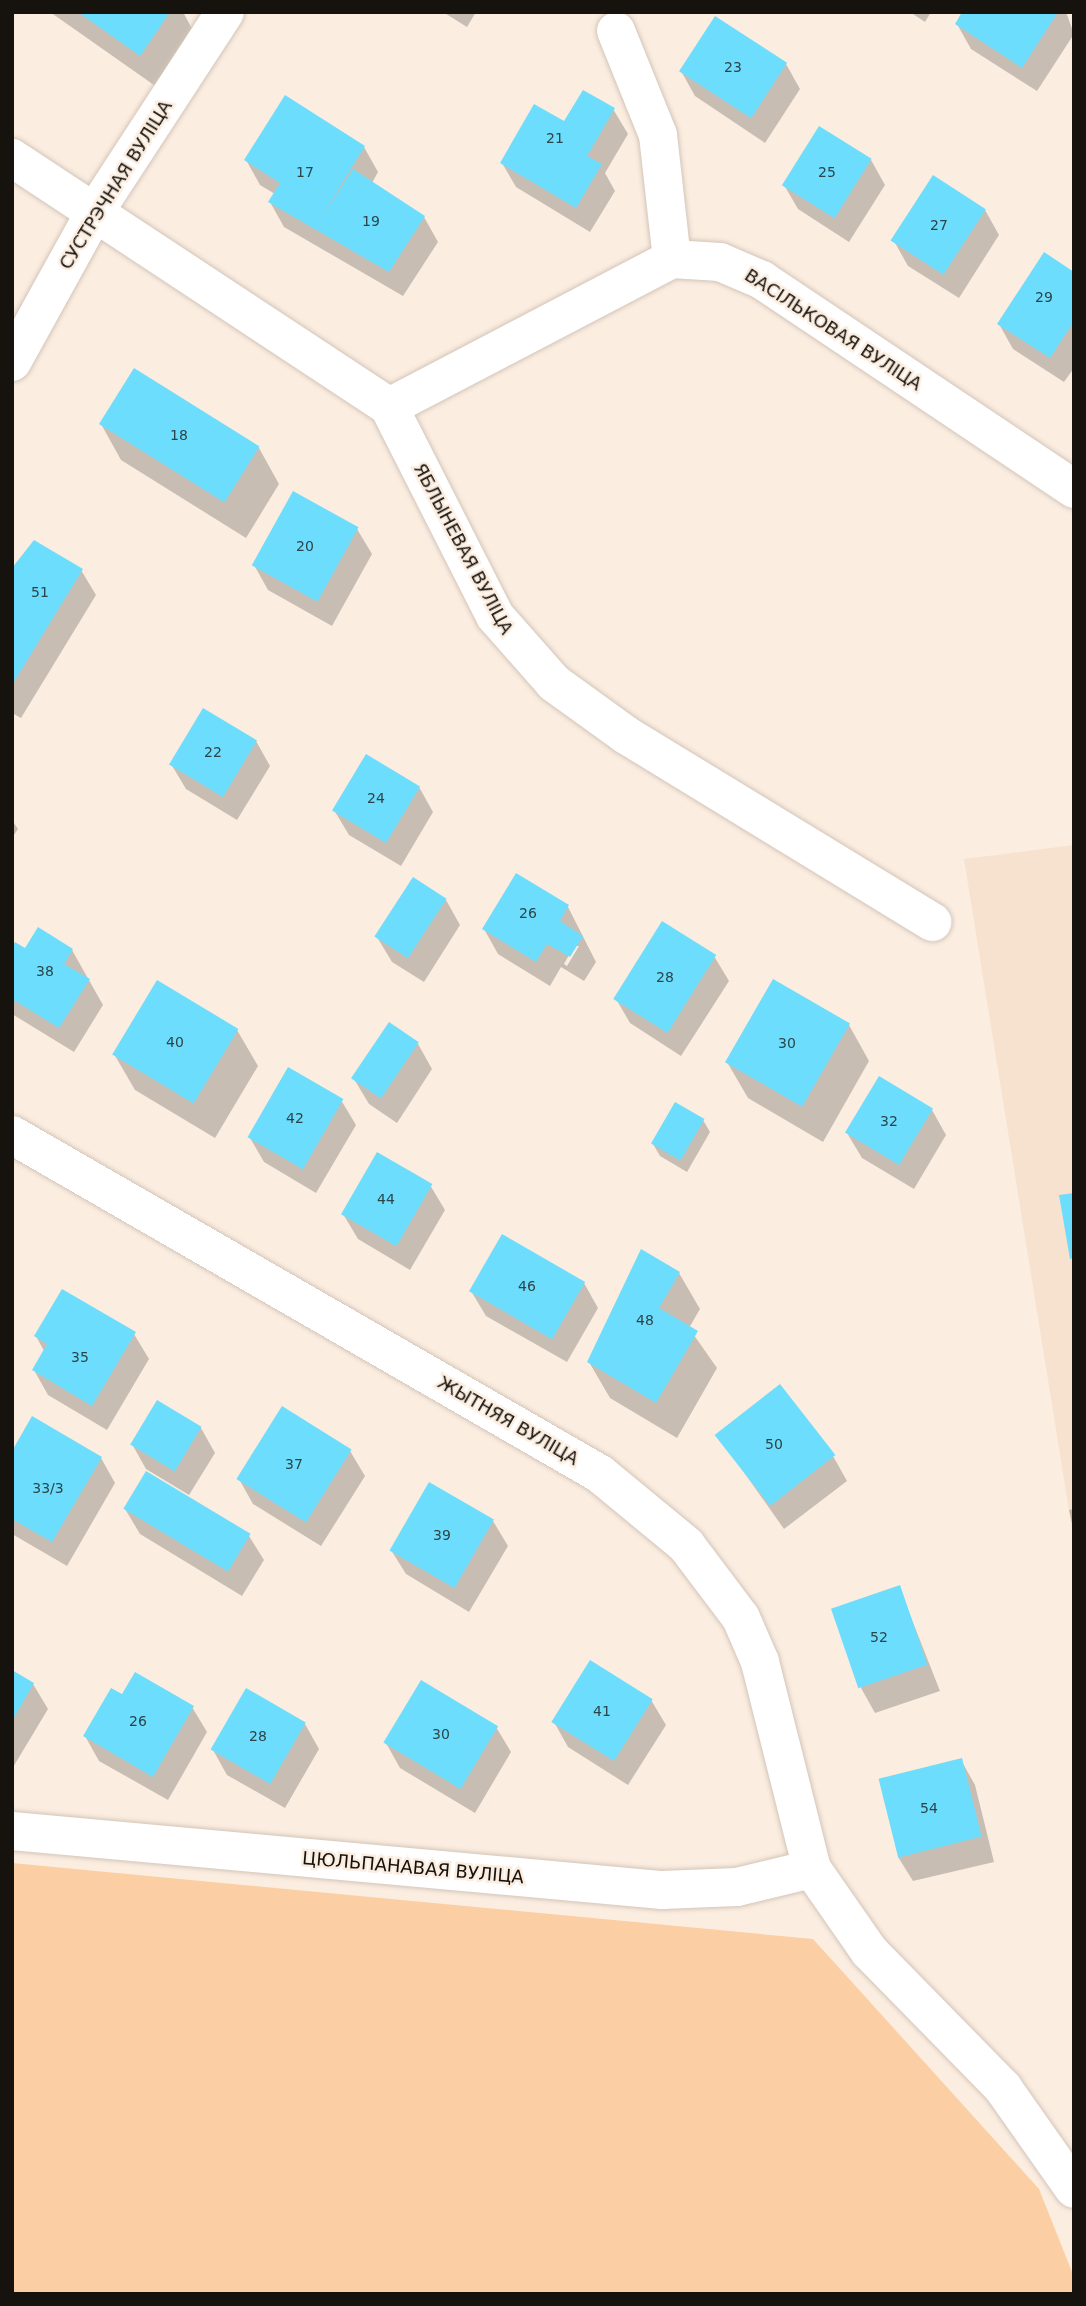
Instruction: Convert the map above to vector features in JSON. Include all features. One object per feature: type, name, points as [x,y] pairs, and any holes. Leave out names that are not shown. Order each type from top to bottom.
[{"type":"street","name":"СУСТРЭЧНАЯ ВУЛІЦА","points":[[12,362],[96,210],[225,12]]},
{"type":"street","points":[[389,407],[672,259],[658,135],[616,31]]},
{"type":"street","name":"ЯБЛЫНЕВАЯ ВУЛІЦА","points":[[12,158],[96,210],[389,407],[473,576],[520,652],[626,734],[932,922]]},
{"type":"street","name":"ВАСІЛЬКОВАЯ ВУЛІЦА","points":[[672,259],[720,262],[762,280],[1074,489]]},
{"type":"street","name":"ЖЫТНЯЯ ВУЛІЦА","points":[[12,1135],[547,1443],[649,1510],[685,1545],[741,1618],[775,1709],[812,1870]]},
{"type":"street","name":"ЦЮЛЬПАНАВАЯ ВУЛІЦА","points":[[12,1831],[662,1891],[737,1887],[812,1870]]},
{"type":"street","points":[[812,1870],[869,1951],[1003,2088],[1074,2189]]},
{"type":"shaded area","points":[[1074,845],[1074,1541],[964,859]]},
{"type":"shaded area","points":[[12,1863],[813,1939],[1039,2189],[1074,2277],[1074,2294],[12,2294]]},
{"type":"building","points":[[78,12],[170,12],[140,56]]},
{"type":"building","points":[[962,12],[1058,12],[1022,68],[955,24]]},
{"type":"building","points":[[715,16],[787,63],[751,118],[679,71]]},
{"type":"building","points":[[583,90],[615,108],[587,156],[602,164],[576,208],[500,163],[534,104],[564,121]]},
{"type":"building","points":[[285,95],[365,146],[320,219],[353,169],[425,216],[389,272],[268,202],[280,183],[244,160]]},
{"type":"building","points":[[819,126],[872,159],[834,218],[782,185]]},
{"type":"building","points":[[933,175],[986,209],[943,275],[891,240]]},
{"type":"building","points":[[1044,252],[1074,272],[1074,321],[1050,358],[997,324]]},
{"type":"building","points":[[134,368],[260,446],[225,502],[99,424]]},
{"type":"building","points":[[293,491],[359,527],[317,602],[252,565]]},
{"type":"building","points":[[34,540],[83,569],[12,685],[12,568]]},
{"type":"building","points":[[203,708],[257,740],[223,797],[169,765]]},
{"type":"building","points":[[366,754],[420,786],[386,843],[332,811]]},
{"type":"building","points":[[516,873],[569,905],[560,921],[583,936],[570,957],[547,944],[536,962],[482,929]]},
{"type":"building","points":[[413,877],[447,899],[408,958],[374,937]]},
{"type":"building","points":[[662,921],[716,955],[668,1033],[613,999]]},
{"type":"building","points":[[38,927],[73,949],[64,964],[90,979],[59,1028],[12,999],[12,947],[15,942],[25,948]]},
{"type":"building","points":[[773,979],[850,1024],[802,1107],[725,1062]]},
{"type":"building","points":[[157,980],[238,1029],[194,1104],[112,1055]]},
{"type":"building","points":[[389,1022],[419,1042],[381,1099],[351,1078]]},
{"type":"building","points":[[288,1067],[343,1099],[303,1169],[248,1137]]},
{"type":"building","points":[[879,1076],[933,1108],[899,1165],[845,1133]]},
{"type":"building","points":[[675,1102],[704,1119],[680,1161],[651,1144]]},
{"type":"building","points":[[377,1152],[432,1184],[396,1246],[341,1214]]},
{"type":"building","points":[[1074,1193],[1074,1258],[1070,1259],[1059,1195]]},
{"type":"building","points":[[502,1234],[585,1282],[552,1339],[469,1291]]},
{"type":"building","points":[[641,1249],[680,1272],[659,1308],[698,1331],[656,1403],[587,1362]]},
{"type":"building","points":[[62,1289],[136,1332],[92,1406],[32,1370],[47,1344],[34,1336]]},
{"type":"building","points":[[780,1384],[835,1455],[770,1506],[715,1435]]},
{"type":"building","points":[[157,1400],[202,1427],[175,1471],[130,1445]]},
{"type":"building","points":[[282,1406],[352,1449],[306,1522],[236,1479]]},
{"type":"building","points":[[32,1416],[102,1457],[52,1542],[12,1519],[12,1451]]},
{"type":"building","points":[[146,1471],[251,1534],[228,1572],[123,1509]]},
{"type":"building","points":[[429,1482],[494,1520],[454,1588],[389,1550]]},
{"type":"building","points":[[900,1585],[927,1664],[858,1688],[831,1609]]},
{"type":"building","points":[[590,1660],[653,1699],[614,1761],[551,1722]]},
{"type":"building","points":[[12,1670],[34,1683],[12,1721]]},
{"type":"building","points":[[135,1672],[194,1706],[153,1777],[83,1736],[111,1688],[122,1694]]},
{"type":"building","points":[[421,1680],[498,1726],[461,1789],[383,1743]]},
{"type":"building","points":[[246,1688],[306,1722],[270,1784],[210,1749]]},
{"type":"building","points":[[962,1758],[982,1837],[898,1857],[879,1779]]}]
